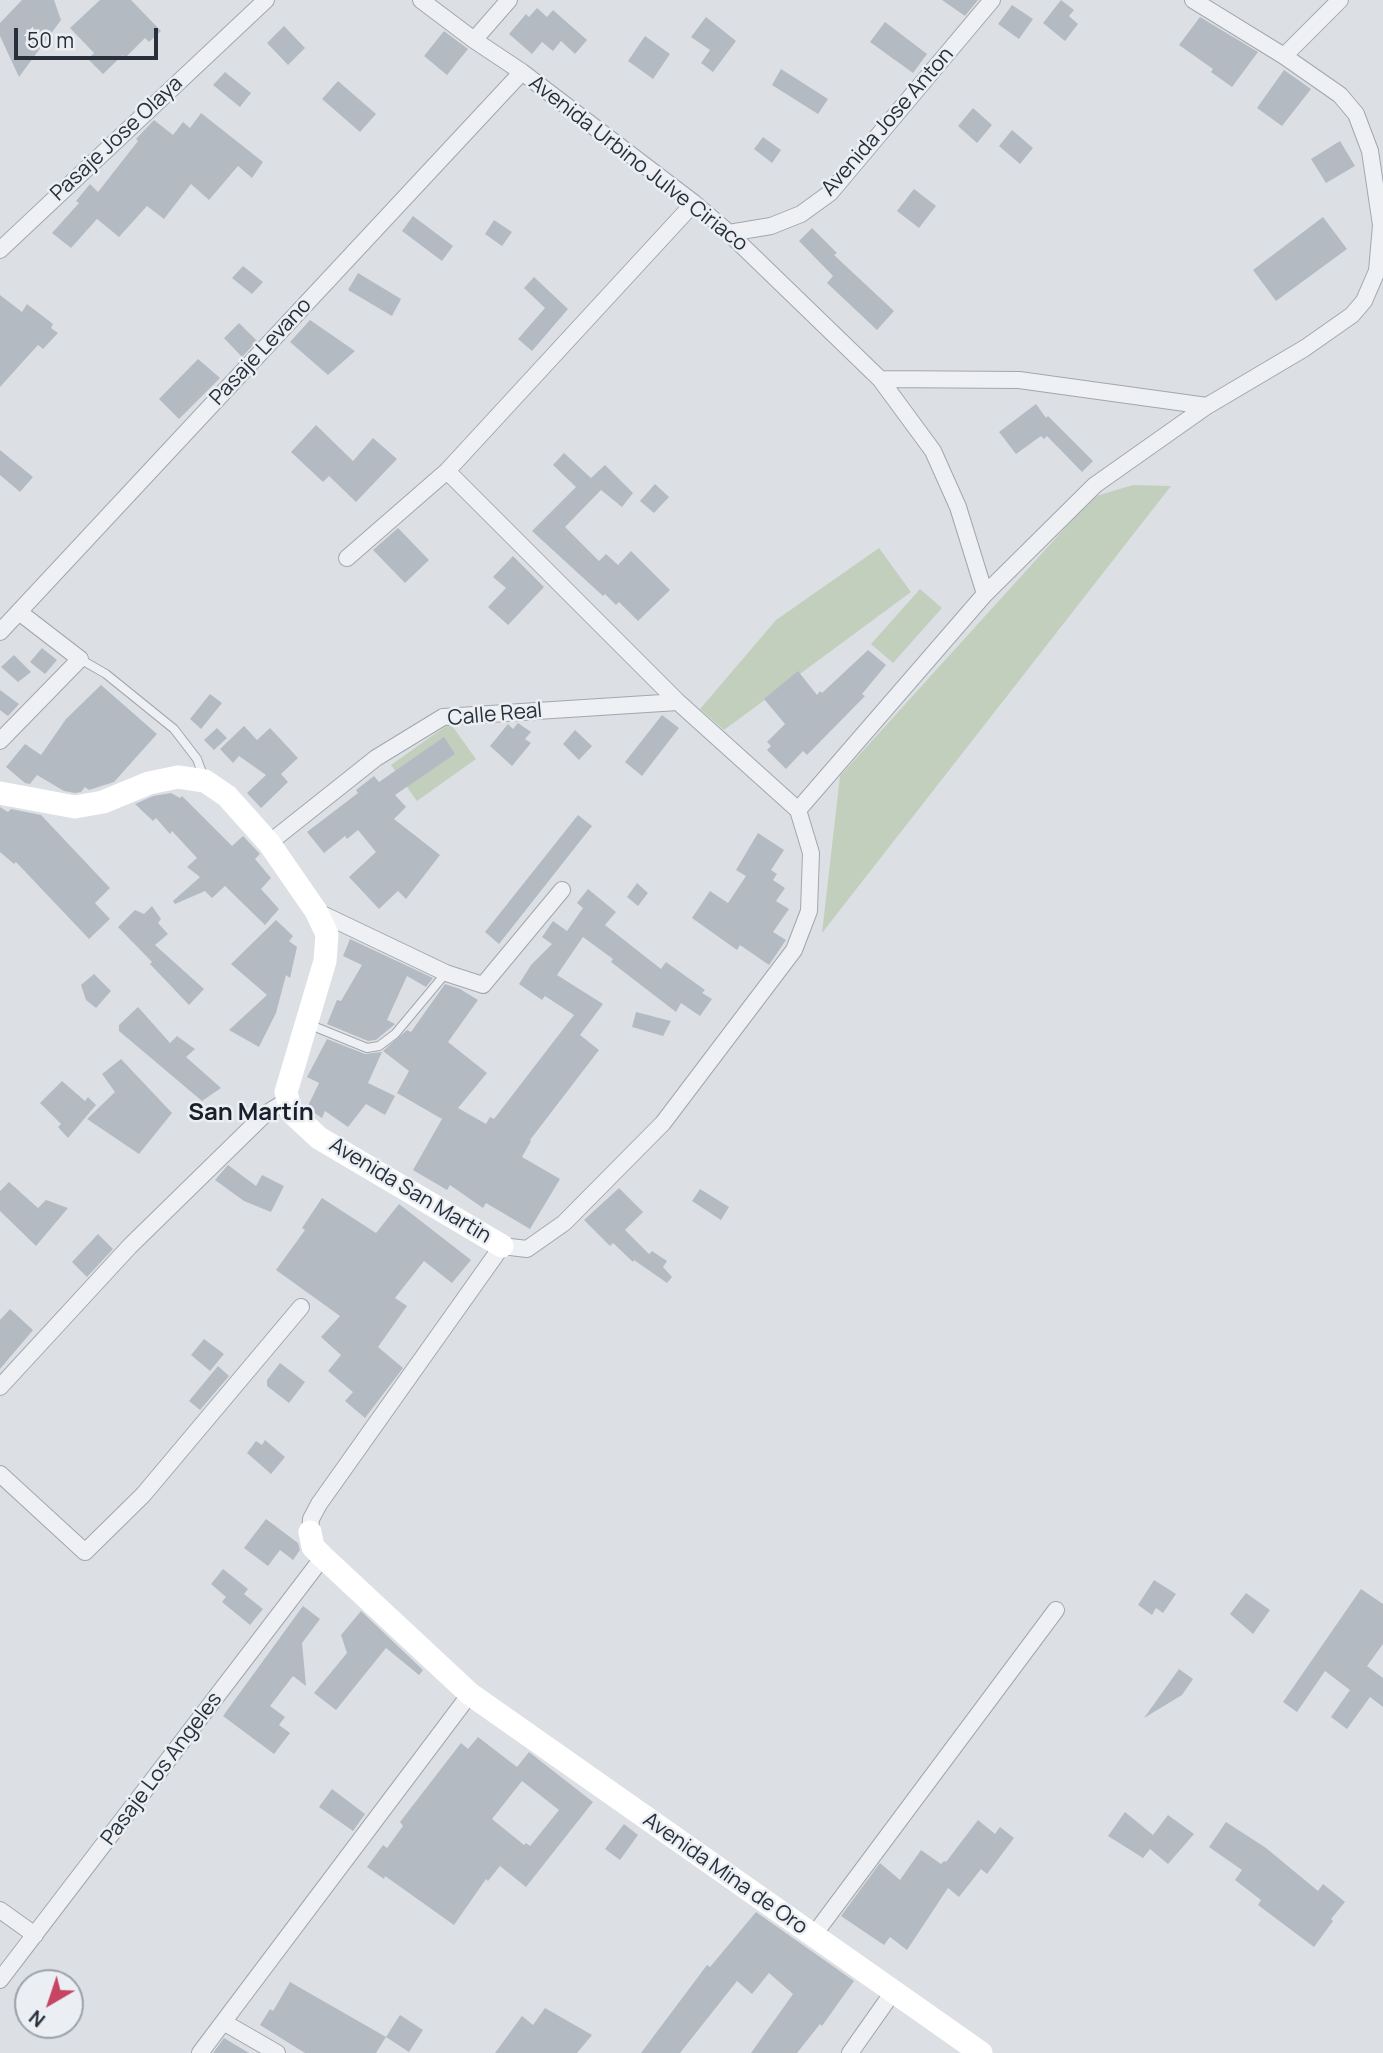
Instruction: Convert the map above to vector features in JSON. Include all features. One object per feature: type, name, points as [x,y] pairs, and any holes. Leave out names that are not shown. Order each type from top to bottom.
[{"type":"street","name":"Pasaje Jose Olaya","points":[[0,250],[265,0]]},
{"type":"street","name":"Avenida Urbino Julve Ciriaco","points":[[421,0],[522,72],[694,203],[729,233],[880,379],[933,451],[958,507],[985,594]]},
{"type":"street","points":[[474,40],[509,0]]},
{"type":"street","name":"Avenida Jose Anton","points":[[729,233],[771,226],[801,215],[830,193],[992,0]]},
{"type":"street","points":[[799,810],[985,594],[1095,485],[1207,406],[1305,348],[1352,315],[1364,301],[1377,271],[1381,225],[1370,151],[1356,114],[1340,96],[1284,56],[1193,0]]},
{"type":"street","points":[[1284,56],[1340,0]]},
{"type":"street","name":"Pasaje Levano","points":[[0,632],[522,72]]},
{"type":"street","points":[[347,558],[447,471],[694,203]]},
{"type":"street","points":[[880,379],[1019,380],[1207,406]]},
{"type":"street","points":[[310,1532],[311,1519],[319,1504],[502,1246],[527,1249],[564,1223],[663,1123],[794,950],[809,911],[811,853],[799,810],[678,702],[447,471]]},
{"type":"street","points":[[0,741],[80,659],[19,612]]},
{"type":"street","name":"Calle Real","points":[[268,843],[376,758],[443,718],[678,702]]},
{"type":"street","points":[[0,793],[75,807],[103,802],[149,783],[178,777],[205,781],[228,796],[268,843],[316,911],[327,934],[325,961],[286,1092],[288,1100],[264,1115],[140,1236],[0,1387]]},
{"type":"street","points":[[316,911],[446,973],[483,985],[562,890]]},
{"type":"street","name":"Avenida San Martin","points":[[288,1100],[291,1112],[319,1138],[502,1246]]},
{"type":"street","points":[[0,1475],[85,1552],[144,1495],[300,1307]]},
{"type":"street","name":"Avenida Mina de Oro","points":[[310,1532],[313,1547],[470,1694],[981,2053]]},
{"type":"street","name":"Pasaje Los Angeles","points":[[0,1980],[323,1557]]},
{"type":"street","points":[[813,1936],[1056,1610]]},
{"type":"street","points":[[200,2053],[470,1694]]},
{"type":"street","points":[[0,1910],[35,1935]]},
{"type":"street","points":[[850,2053],[893,1992]]},
{"type":"street","points":[[225,2023],[278,2053]]},
{"type":"lane","points":[[80,659],[106,674],[174,729],[197,759],[205,781]]},
{"type":"lane","points":[[306,1023],[367,1048],[379,1046],[395,1034],[446,973]]},
{"type":"green space","points":[[1133,485],[1171,486],[822,933],[840,776],[1093,497]]},
{"type":"green space","points":[[879,548],[911,592],[724,730],[700,709],[776,620]]},
{"type":"green space","points":[[920,589],[942,608],[893,663],[871,644]]},
{"type":"green space","points":[[450,723],[476,759],[417,801],[391,765]]},
{"type":"building","points":[[22,0],[54,0],[61,20],[19,77],[0,36],[0,23]]},
{"type":"building","points":[[100,0],[131,0],[161,31],[149,42],[145,38],[125,58],[123,55],[103,74],[88,59],[94,53],[70,28]]},
{"type":"building","points":[[942,0],[978,0],[965,16]]},
{"type":"building","points":[[1061,0],[1074,10],[1069,16],[1078,24],[1065,41],[1043,23]]},
{"type":"building","points":[[1012,5],[1033,19],[1019,39],[998,24]]},
{"type":"building","points":[[537,8],[547,17],[553,10],[587,40],[575,54],[561,41],[553,51],[542,42],[532,54],[509,34],[526,14],[529,17]]},
{"type":"building","points":[[706,17],[736,41],[713,72],[701,63],[710,50],[691,37]]},
{"type":"building","points":[[1200,17],[1258,52],[1232,87],[1211,72],[1213,69],[1179,45]]},
{"type":"building","points":[[885,22],[927,54],[913,73],[870,42]]},
{"type":"building","points":[[284,26],[305,48],[288,65],[267,43]]},
{"type":"building","points":[[444,31],[468,49],[447,75],[424,56]]},
{"type":"building","points":[[645,36],[670,54],[653,79],[628,61]]},
{"type":"building","points":[[781,69],[828,99],[818,114],[772,85]]},
{"type":"building","points":[[1284,70],[1311,89],[1282,126],[1257,108]]},
{"type":"building","points":[[225,72],[251,93],[240,107],[213,85]]},
{"type":"building","points":[[338,81],[376,114],[360,132],[322,99]]},
{"type":"building","points":[[973,108],[992,125],[977,143],[958,126]]},
{"type":"building","points":[[201,113],[263,162],[252,178],[238,166],[209,200],[191,184],[164,219],[147,206],[119,237],[97,219],[71,248],[52,233],[79,203],[76,201],[90,184],[98,192],[138,141],[136,139],[154,120],[173,135],[183,122],[190,128]]},
{"type":"building","points":[[1012,130],[1033,148],[1020,164],[999,146]]},
{"type":"building","points":[[763,137],[781,150],[772,163],[754,149]]},
{"type":"building","points":[[1340,141],[1355,166],[1326,183],[1311,159]]},
{"type":"building","points":[[914,189],[936,206],[919,228],[897,211]]},
{"type":"building","points":[[413,216],[453,246],[442,261],[402,231]]},
{"type":"building","points":[[1323,217],[1347,249],[1276,301],[1253,270]]},
{"type":"building","points":[[494,220],[512,232],[502,246],[485,234]]},
{"type":"building","points":[[812,228],[837,253],[834,255],[894,311],[877,330],[827,283],[833,276],[799,241]]},
{"type":"building","points":[[243,266],[263,282],[252,294],[232,278]]},
{"type":"building","points":[[358,273],[401,299],[392,316],[348,290]]},
{"type":"building","points":[[534,277],[568,309],[532,351],[518,339],[545,308],[524,288]]},
{"type":"building","points":[[0,295],[22,312],[27,304],[53,324],[51,328],[58,333],[43,349],[38,345],[0,387]]},
{"type":"building","points":[[310,320],[355,351],[328,375],[290,342]]},
{"type":"building","points":[[239,323],[257,341],[242,357],[224,338]]},
{"type":"building","points":[[198,359],[220,378],[179,419],[159,399]]},
{"type":"building","points":[[1036,404],[1046,418],[1048,416],[1093,461],[1082,472],[1047,436],[1044,439],[1041,436],[1016,454],[999,432]]},
{"type":"building","points":[[316,425],[353,461],[373,438],[397,459],[356,502],[329,476],[323,482],[291,452]]},
{"type":"building","points":[[0,450],[33,477],[20,492],[0,475]]},
{"type":"building","points":[[564,453],[591,478],[605,465],[633,493],[622,507],[601,490],[565,527],[599,561],[606,554],[618,565],[631,551],[670,590],[638,621],[619,602],[616,605],[605,594],[603,596],[532,531],[576,487],[553,465]]},
{"type":"building","points":[[655,484],[669,497],[654,513],[640,501]]},
{"type":"building","points":[[398,528],[429,560],[405,583],[373,550]]},
{"type":"building","points":[[513,556],[544,587],[508,625],[488,607],[506,588],[493,577]]},
{"type":"building","points":[[42,648],[57,660],[45,674],[30,662]]},
{"type":"building","points":[[868,650],[886,665],[862,694],[865,696],[807,755],[803,751],[786,769],[767,750],[771,746],[767,742],[785,724],[764,699],[798,671],[817,695],[820,691],[822,693]]},
{"type":"building","points":[[14,655],[31,672],[18,682],[1,667]]},
{"type":"building","points":[[101,685],[157,734],[114,782],[89,790],[85,787],[81,792],[75,793],[64,791],[37,775],[30,784],[25,783],[6,767],[25,744],[41,755],[66,719]]},
{"type":"building","points":[[0,690],[19,704],[8,716],[0,710]]},
{"type":"building","points":[[210,694],[222,703],[201,729],[190,719]]},
{"type":"building","points":[[662,715],[679,728],[642,776],[625,762]]},
{"type":"building","points":[[518,723],[531,732],[525,739],[531,743],[512,766],[490,746],[508,724],[513,729]]},
{"type":"building","points":[[244,726],[257,740],[270,728],[298,758],[281,774],[288,782],[261,808],[247,793],[266,775],[239,756],[233,763],[220,749]]},
{"type":"building","points":[[217,728],[227,738],[214,750],[204,740]]},
{"type":"building","points":[[575,730],[592,746],[579,760],[563,744]]},
{"type":"building","points":[[444,737],[455,754],[395,795],[406,807],[394,819],[440,855],[406,899],[398,891],[379,909],[349,877],[376,852],[358,830],[347,839],[345,836],[324,853],[307,832],[358,793],[356,790],[374,776],[379,782]]},
{"type":"building","points":[[171,793],[180,798],[182,796],[232,846],[243,836],[260,854],[255,859],[271,878],[261,889],[279,909],[265,925],[225,886],[212,898],[205,891],[175,904],[173,901],[200,877],[187,867],[197,858],[172,831],[170,834],[156,818],[153,821],[135,804],[153,796]]},
{"type":"building","points":[[0,807],[8,812],[11,809],[41,815],[110,888],[95,903],[110,919],[89,939],[16,862],[14,864],[0,852]]},
{"type":"building","points":[[578,815],[592,826],[499,944],[485,932]]},
{"type":"building","points":[[758,833],[784,850],[771,870],[777,874],[773,880],[785,888],[776,901],[789,909],[773,932],[786,940],[769,965],[740,945],[737,950],[692,918],[710,891],[728,903],[746,876],[736,870]]},
{"type":"building","points":[[637,883],[648,893],[638,906],[627,897]]},
{"type":"building","points":[[588,889],[616,912],[605,925],[661,969],[666,962],[705,990],[702,993],[712,999],[700,1016],[681,1003],[676,1012],[583,937],[557,975],[603,1004],[580,1035],[599,1050],[530,1140],[522,1157],[560,1179],[530,1229],[486,1203],[483,1208],[450,1185],[447,1190],[413,1170],[442,1119],[397,1093],[409,1071],[383,1051],[407,1030],[411,1032],[445,984],[478,1000],[448,1042],[487,1073],[458,1108],[486,1124],[490,1117],[494,1119],[574,1015],[545,996],[542,1000],[519,984],[531,965],[552,944],[542,937],[553,921],[567,931],[583,908],[577,903]]},
{"type":"building","points":[[152,906],[161,919],[158,923],[168,934],[155,945],[204,989],[189,1005],[118,927],[135,910],[144,914]]},
{"type":"building","points":[[276,920],[293,936],[289,941],[297,947],[290,978],[286,975],[276,1013],[259,1047],[229,1030],[267,995],[231,964]]},
{"type":"building","points":[[350,939],[433,978],[426,987],[407,976],[387,1020],[395,1024],[376,1040],[368,1041],[327,1024],[337,1000],[341,1001],[362,965],[343,956]]},
{"type":"building","points":[[94,974],[111,991],[96,1008],[86,1000],[81,985]]},
{"type":"building","points":[[138,1007],[170,1043],[177,1036],[195,1049],[186,1057],[221,1088],[202,1101],[119,1031],[119,1025]]},
{"type":"building","points":[[636,1012],[671,1021],[663,1036],[632,1027]]},
{"type":"building","points":[[327,1039],[365,1054],[382,1052],[368,1083],[395,1096],[385,1115],[366,1104],[348,1127],[325,1111],[322,1118],[307,1108],[319,1083],[307,1077]]},
{"type":"building","points":[[121,1059],[172,1113],[139,1154],[87,1119],[115,1092],[102,1074]]},
{"type":"building","points":[[62,1081],[85,1101],[88,1097],[96,1105],[68,1138],[58,1127],[61,1124],[40,1103]]},
{"type":"building","points":[[228,1165],[256,1186],[262,1175],[284,1186],[271,1212],[244,1201],[215,1180]]},
{"type":"building","points":[[9,1182],[38,1208],[46,1200],[68,1208],[36,1246],[0,1211],[0,1191]]},
{"type":"building","points":[[619,1188],[643,1212],[625,1230],[649,1254],[652,1251],[667,1261],[663,1267],[672,1277],[667,1283],[634,1260],[633,1262],[613,1243],[610,1246],[584,1220]]},
{"type":"building","points":[[700,1189],[729,1207],[721,1220],[692,1201]]},
{"type":"building","points":[[322,1198],[376,1233],[399,1204],[471,1260],[452,1283],[424,1261],[395,1298],[407,1306],[378,1347],[403,1368],[365,1418],[345,1401],[353,1392],[328,1371],[341,1355],[321,1337],[340,1316],[276,1270],[305,1230],[302,1228]]},
{"type":"building","points":[[98,1234],[113,1249],[87,1277],[72,1262]]},
{"type":"building","points":[[10,1309],[33,1330],[0,1369],[0,1320]]},
{"type":"building","points":[[204,1339],[224,1354],[210,1371],[191,1355]]},
{"type":"building","points":[[280,1363],[305,1382],[289,1403],[267,1386],[267,1380]]},
{"type":"building","points":[[218,1366],[229,1376],[200,1410],[189,1401]]},
{"type":"building","points":[[265,1440],[285,1457],[271,1474],[247,1453],[256,1441],[262,1445]]},
{"type":"building","points":[[266,1519],[298,1543],[300,1550],[293,1560],[280,1550],[268,1566],[244,1548]]},
{"type":"building","points":[[223,1569],[248,1589],[244,1594],[263,1609],[250,1625],[222,1602],[226,1597],[211,1584]]},
{"type":"building","points":[[1154,1580],[1176,1594],[1163,1613],[1156,1608],[1152,1615],[1138,1605]]},
{"type":"building","points":[[1361,1589],[1383,1604],[1383,1644],[1367,1666],[1383,1678],[1383,1707],[1370,1697],[1347,1729],[1331,1717],[1350,1690],[1325,1671],[1297,1712],[1283,1702]]},
{"type":"building","points":[[1246,1593],[1270,1610],[1253,1634],[1230,1614]]},
{"type":"building","points":[[303,1606],[320,1619],[302,1643],[306,1686],[293,1676],[270,1706],[285,1717],[279,1725],[290,1733],[274,1754],[223,1716]]},
{"type":"building","points":[[361,1611],[423,1670],[419,1675],[386,1648],[336,1710],[314,1693],[347,1653],[341,1635]]},
{"type":"building","points":[[1179,1669],[1193,1679],[1182,1695],[1144,1718]]},
{"type":"building","points":[[478,1737],[517,1767],[529,1752],[593,1802],[526,1887],[500,1866],[488,1881],[486,1879],[454,1925],[385,1876],[384,1879],[367,1867],[383,1845],[387,1848],[403,1826],[400,1822],[461,1743],[468,1749]],"holes":[[[522,1781],[559,1810],[530,1846],[526,1843],[524,1845],[492,1819]]]},
{"type":"building","points":[[332,1789],[365,1814],[353,1831],[319,1807]]},
{"type":"building","points":[[1125,1812],[1153,1835],[1168,1815],[1194,1834],[1168,1864],[1150,1849],[1143,1858],[1108,1836]]},
{"type":"building","points":[[978,1820],[995,1834],[1000,1827],[1014,1838],[987,1874],[981,1869],[959,1897],[948,1888],[907,1950],[890,1937],[884,1945],[841,1916],[880,1863],[900,1880],[921,1850],[941,1864],[946,1862]]},
{"type":"building","points":[[1226,1822],[1266,1848],[1318,1891],[1323,1884],[1345,1902],[1314,1947],[1258,1905],[1261,1900],[1235,1880],[1242,1870],[1209,1847]]},
{"type":"building","points":[[624,1824],[638,1835],[620,1860],[605,1849]]},
{"type":"building","points":[[756,1912],[854,1981],[822,2026],[820,2024],[797,2053],[751,2053],[793,1994],[769,1973],[752,1994],[737,1981],[680,2053],[641,2053],[707,1965],[710,1967]]},
{"type":"building","points":[[290,1982],[386,2037],[376,2053],[305,2053],[260,2025],[270,2009],[273,2011]]},
{"type":"building","points":[[545,2008],[592,2035],[577,2053],[495,2053],[522,2016],[533,2025]]},
{"type":"building","points":[[400,2015],[423,2030],[409,2052],[386,2037]]},
{"type":"building","points":[[224,2038],[249,2053],[213,2053]]},
{"type":"district","name":"San Martín","points":[[251,1113]]}]
